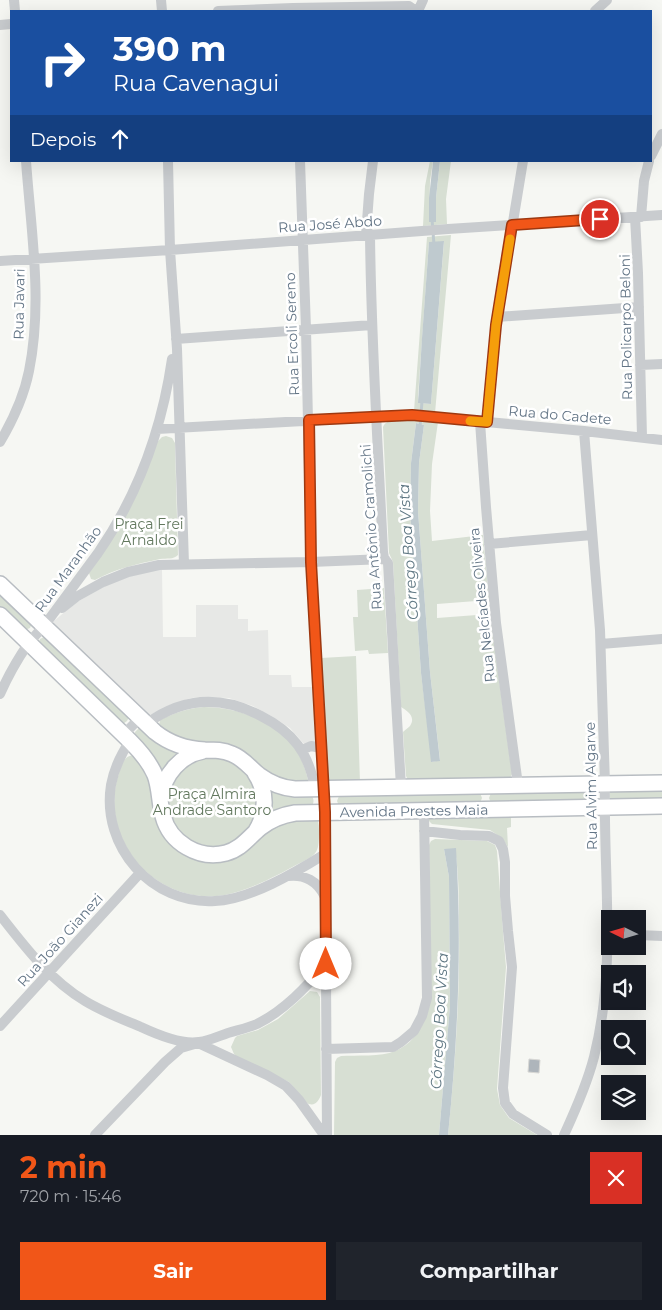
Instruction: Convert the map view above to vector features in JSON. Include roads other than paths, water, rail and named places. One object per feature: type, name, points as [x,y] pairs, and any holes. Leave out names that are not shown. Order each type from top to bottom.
[{"type":"street","points":[[596,10],[607,0]]},
{"type":"street","points":[[233,10],[293,6],[409,6],[415,10]]},
{"type":"street","points":[[652,154],[662,134]]},
{"type":"street","name":"Rua Javari","points":[[0,442],[18,407],[29,372],[35,317],[36,288],[26,162]]},
{"type":"street","name":"Rua Maranhão","points":[[168,162],[170,250],[176,338],[184,564]]},
{"type":"street","name":"Rua Ercoli Sereno","points":[[300,162],[309,420],[311,562],[321,748],[319,789],[325,812],[326,1135]]},
{"type":"street","name":"Rua Antônio Cramolichi","points":[[373,162],[369,194],[368,234],[372,325],[384,555],[388,563],[401,787]]},
{"type":"street","name":"Rua Nelcíades Oliveira","points":[[518,785],[496,623],[489,544],[483,422],[497,317],[523,162]]},
{"type":"street","name":"Rua Policarpo Beloni","points":[[642,437],[638,217],[649,162]]},
{"type":"street","name":"Rua José Abdo","points":[[0,261],[368,234],[662,216]]},
{"type":"street","points":[[497,317],[639,307]]},
{"type":"street","points":[[176,338],[372,325]]},
{"type":"street","name":"Rua Maranhão","points":[[0,694],[15,664],[29,643],[90,564],[127,504],[145,464],[157,429],[168,384],[176,338]]},
{"type":"street","points":[[640,365],[662,364]]},
{"type":"street","name":"Rua do Cadete","points":[[157,429],[377,416],[421,416],[662,440]]},
{"type":"street","name":"Rua Alvim Algarve","points":[[584,431],[601,644],[608,910]]},
{"type":"street","points":[[489,544],[592,536]]},
{"type":"street","points":[[46,623],[76,597],[100,583],[115,576],[160,564],[385,559]]},
{"type":"street","points":[[90,564],[87,573],[88,578],[100,583]]},
{"type":"street","name":"Avenida Prestes Maia","points":[[0,584],[46,623],[155,732],[172,743],[189,748],[216,750],[233,754],[268,781],[284,788],[662,783]]},
{"type":"street","name":"Avenida Prestes Maia","points":[[0,615],[144,756],[158,782],[163,818],[171,834],[184,846],[200,853],[217,854],[234,850],[269,821],[287,814],[302,812],[662,806]]},
{"type":"street","points":[[601,644],[662,639]]},
{"type":"street","points":[[319,789],[302,750],[279,726],[251,711],[228,703],[192,703],[168,710],[143,721],[127,738],[111,785],[110,809],[114,833],[131,864],[158,887],[179,897],[202,901],[226,900],[238,897],[283,878],[325,854]]},
{"type":"street","points":[[302,750],[311,746],[321,748]]},
{"type":"street","points":[[161,800],[163,785],[177,764],[191,754],[207,750]]},
{"type":"street","points":[[253,769],[262,784],[264,801],[262,818],[255,832]]},
{"type":"street","points":[[486,786],[486,810]]},
{"type":"street","points":[[326,1049],[394,1047],[408,1037],[422,1016],[427,998],[424,811]]},
{"type":"street","points":[[424,831],[489,836],[498,841],[502,849],[506,914],[512,967],[503,1088],[505,1103],[513,1114],[547,1135]]},
{"type":"street","name":"Rua João Gianezi","points":[[0,1026],[140,873]]},
{"type":"street","points":[[283,878],[294,875],[306,878],[319,887],[326,900]]},
{"type":"street","points":[[0,915],[48,973],[78,997],[97,1008],[165,1037],[198,1043],[267,1075],[286,1086],[326,1135]]},
{"type":"street","points":[[646,935],[662,936]]},
{"type":"street","name":"Rua Alvim Algarve","points":[[564,1135],[583,1092],[592,1065],[598,1037],[608,955]]},
{"type":"street","points":[[95,1135],[165,1062],[181,1048],[256,1024],[275,1014],[300,992],[326,964]]},
{"type":"waterway","name":"Córrego Boa Vista","points":[[432,219],[434,245]]},
{"type":"waterway","name":"Córrego Boa Vista","points":[[420,427],[422,401]]},
{"type":"park label","name":"Praça Frei Arnaldo","points":[[149,532]]},
{"type":"park label","name":"Praça Almira Andrade Santoro","points":[[212,802]]}]
